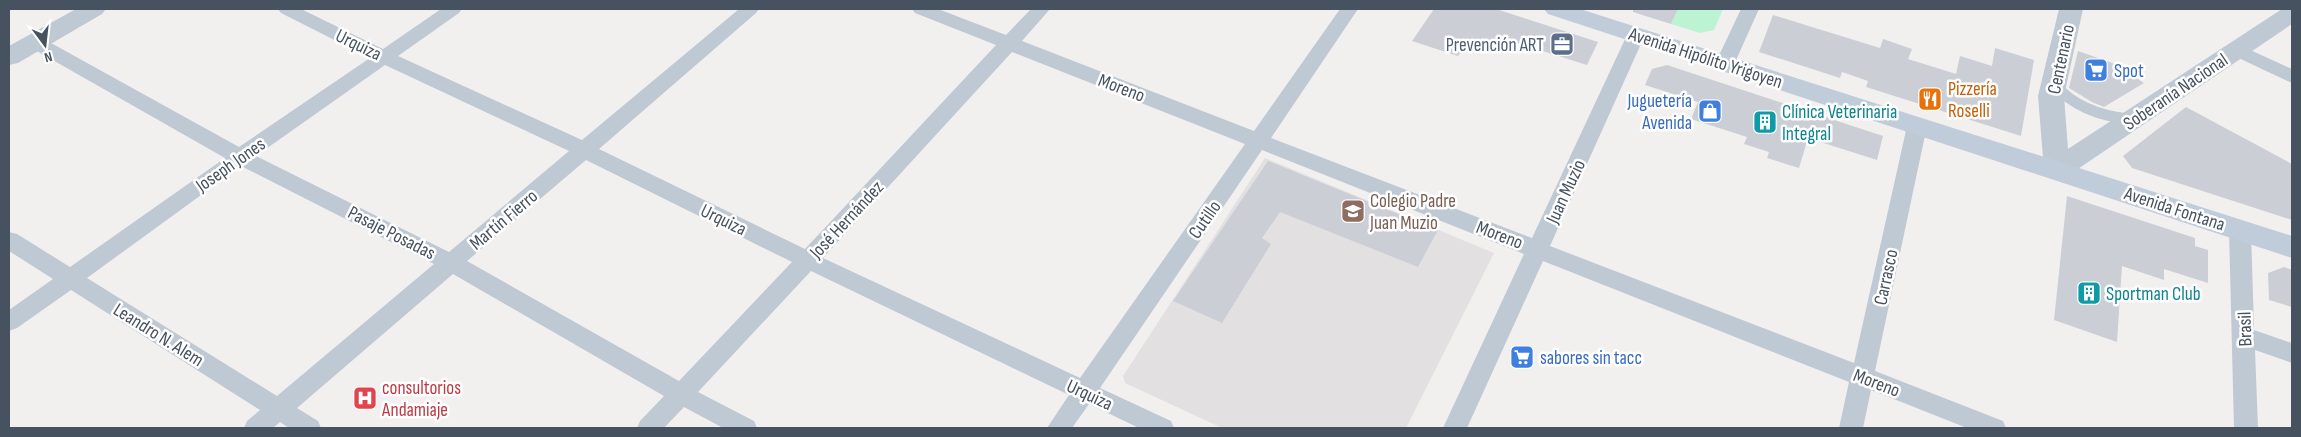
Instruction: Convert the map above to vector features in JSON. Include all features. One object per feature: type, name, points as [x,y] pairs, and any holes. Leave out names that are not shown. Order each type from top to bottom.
[{"type":"main road","name":"Avenida Hipólito Yrigoyen","points":[[1556,9],[2057,170]]},
{"type":"main road","name":"Avenida Fontana","points":[[2057,170],[2292,247]]},
{"type":"street","points":[[9,57],[94,9]]},
{"type":"street","name":"Urquiza","points":[[288,9],[384,57],[584,150],[808,260],[1162,428]]},
{"type":"street","name":"Joseph Jones","points":[[9,322],[240,156],[453,9]]},
{"type":"street","name":"Martín Fierro","points":[[256,428],[750,9]]},
{"type":"street","name":"Moreno","points":[[921,9],[1994,428]]},
{"type":"street","name":"José Hernández","points":[[649,428],[1041,9]]},
{"type":"street","name":"Cutillo","points":[[1059,428],[1349,9]]},
{"type":"street","points":[[1726,64],[1750,9]]},
{"type":"street","name":"Centenario","points":[[2057,170],[2051,114],[2053,81],[2071,9]]},
{"type":"street","name":"Soberanía Nacional","points":[[2057,170],[2292,13]]},
{"type":"street","name":"Juan Muzio","points":[[1455,428],[1636,35]]},
{"type":"street","name":"Pasaje Posadas","points":[[36,42],[240,156],[452,262],[681,394],[745,428]]},
{"type":"street","points":[[2236,50],[2292,77]]},
{"type":"street","name":"Carrasco","points":[[1851,428],[1917,126]]},
{"type":"street","name":"Brasil","points":[[2240,230],[2246,428]]},
{"type":"street","name":"Leandro N. Alem","points":[[9,240],[309,428]]},
{"type":"street","points":[[2244,336],[2292,353]]},
{"type":"lane","points":[[2053,81],[2064,96],[2072,100],[2108,116],[2133,119]]},
{"type":"shaded area","points":[[1265,158],[1494,253],[1406,428],[1222,428],[1125,383],[1123,376]]},
{"type":"green space","points":[[1678,9],[1723,9],[1714,30],[1700,33],[1671,24]]},
{"type":"building","points":[[1434,9],[1496,9],[1598,42],[1587,65],[1502,38],[1493,51],[1468,42],[1458,56],[1412,41]]},
{"type":"building","points":[[1633,9],[1678,9],[1671,24],[1633,12]]},
{"type":"building","points":[[1773,15],[1880,48],[1883,39],[1912,49],[1908,59],[1956,74],[1960,56],[1992,66],[1995,48],[2034,60],[2021,136],[1866,87],[1868,81],[1842,72],[1840,78],[1759,52]]},
{"type":"building","points":[[2078,51],[2115,64],[2144,83],[2104,107],[2092,102],[2069,88]]},
{"type":"building","points":[[1667,65],[1883,136],[1877,160],[1808,138],[1799,168],[1767,158],[1769,152],[1744,144],[1747,137],[1691,119],[1698,102],[1645,85],[1652,69]]},
{"type":"building","points":[[2186,107],[2292,164],[2292,220],[2132,168],[2123,156]]},
{"type":"building","points":[[1268,161],[1438,230],[1418,267],[1280,212],[1262,238],[1271,244],[1222,323],[1173,301]]},
{"type":"building","name":"Sportman Club","points":[[2067,196],[2195,238],[2195,246],[2208,250],[2208,283],[2164,269],[2164,280],[2122,266],[2117,342],[2054,320]]},
{"type":"building","points":[[2284,267],[2292,270],[2292,307],[2269,300],[2268,273]]},
{"type":"place","name":"Prevención ART","points":[[1562,44]]},
{"type":"place","name":"Spot","points":[[2096,70]]},
{"type":"place","name":"Pizzería Roselli","points":[[1930,99]]},
{"type":"place","name":"Juguetería Avenida","points":[[1710,111]]},
{"type":"place","name":"Clínica Veterinaria Integral","points":[[1765,122]]},
{"type":"place","name":"Colegio Padre Juan Muzio","points":[[1353,211]]},
{"type":"place","name":"Sportman Club","points":[[2089,293]]},
{"type":"place","name":"sabores sin tacc","points":[[1522,357]]},
{"type":"place","name":"consultorios Andamiaje","points":[[365,398]]}]
